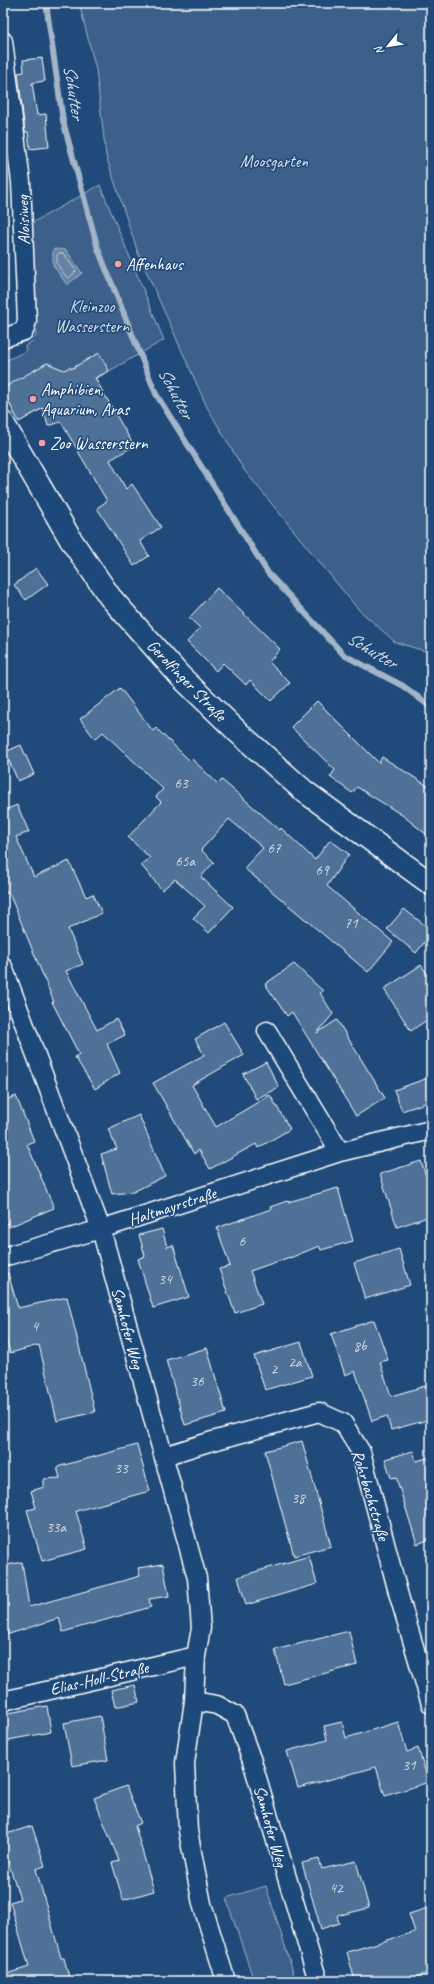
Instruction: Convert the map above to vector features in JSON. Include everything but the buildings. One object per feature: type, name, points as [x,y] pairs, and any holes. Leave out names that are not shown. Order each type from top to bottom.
[{"type":"street","name":"Aloisiweg","points":[[3,41],[21,182],[27,321],[24,331],[3,338]]},
{"type":"street","name":"Gerolfinger Straße","points":[[3,423],[71,540],[110,597],[180,676],[240,734],[304,791],[431,884]]},
{"type":"street","name":"Samhofer Weg","points":[[3,967],[6,986],[101,1229],[197,1578],[201,1628],[196,1656],[194,1701],[185,1763],[188,1831],[202,1904],[226,1981]]},
{"type":"street","points":[[267,1030],[340,1152]]},
{"type":"street","name":"Haltmayrstraße","points":[[3,1257],[101,1229],[340,1152],[431,1130]]},
{"type":"street","name":"Rohrbachstraße","points":[[164,1456],[319,1412],[343,1423],[361,1452],[399,1596],[431,1704]]},
{"type":"street","name":"Elias-Holl-Straße","points":[[3,1701],[196,1656]]},
{"type":"street","name":"Samhofer Weg","points":[[194,1701],[217,1704],[235,1715],[252,1761],[318,1981]]},
{"type":"green space","name":"Moosgarten","points":[[79,3],[431,3],[431,653],[395,642],[357,608],[244,470],[207,407],[138,253],[106,156],[96,70]]},
{"type":"green space","name":"Kleinzoo Wasserstern","points":[[100,185],[164,340],[19,422],[3,391],[3,362],[26,351],[25,346],[34,340],[36,335],[30,224]]},
{"type":"green space","points":[[266,1886],[296,1981],[254,1981],[226,1898]]},
{"type":"water","points":[[53,249],[66,250],[82,273],[67,285],[53,265]]},
{"type":"waterway","name":"Schutter","points":[[46,3],[63,121],[98,249],[156,394],[268,573],[344,655],[403,686],[431,707]]},
{"type":"place","name":"Affenhaus","points":[[118,264]]},
{"type":"place","name":"Amphibien, Aquarium, Aras","points":[[33,399]]},
{"type":"place","name":"Zoo Wasserstern","points":[[42,443]]}]
